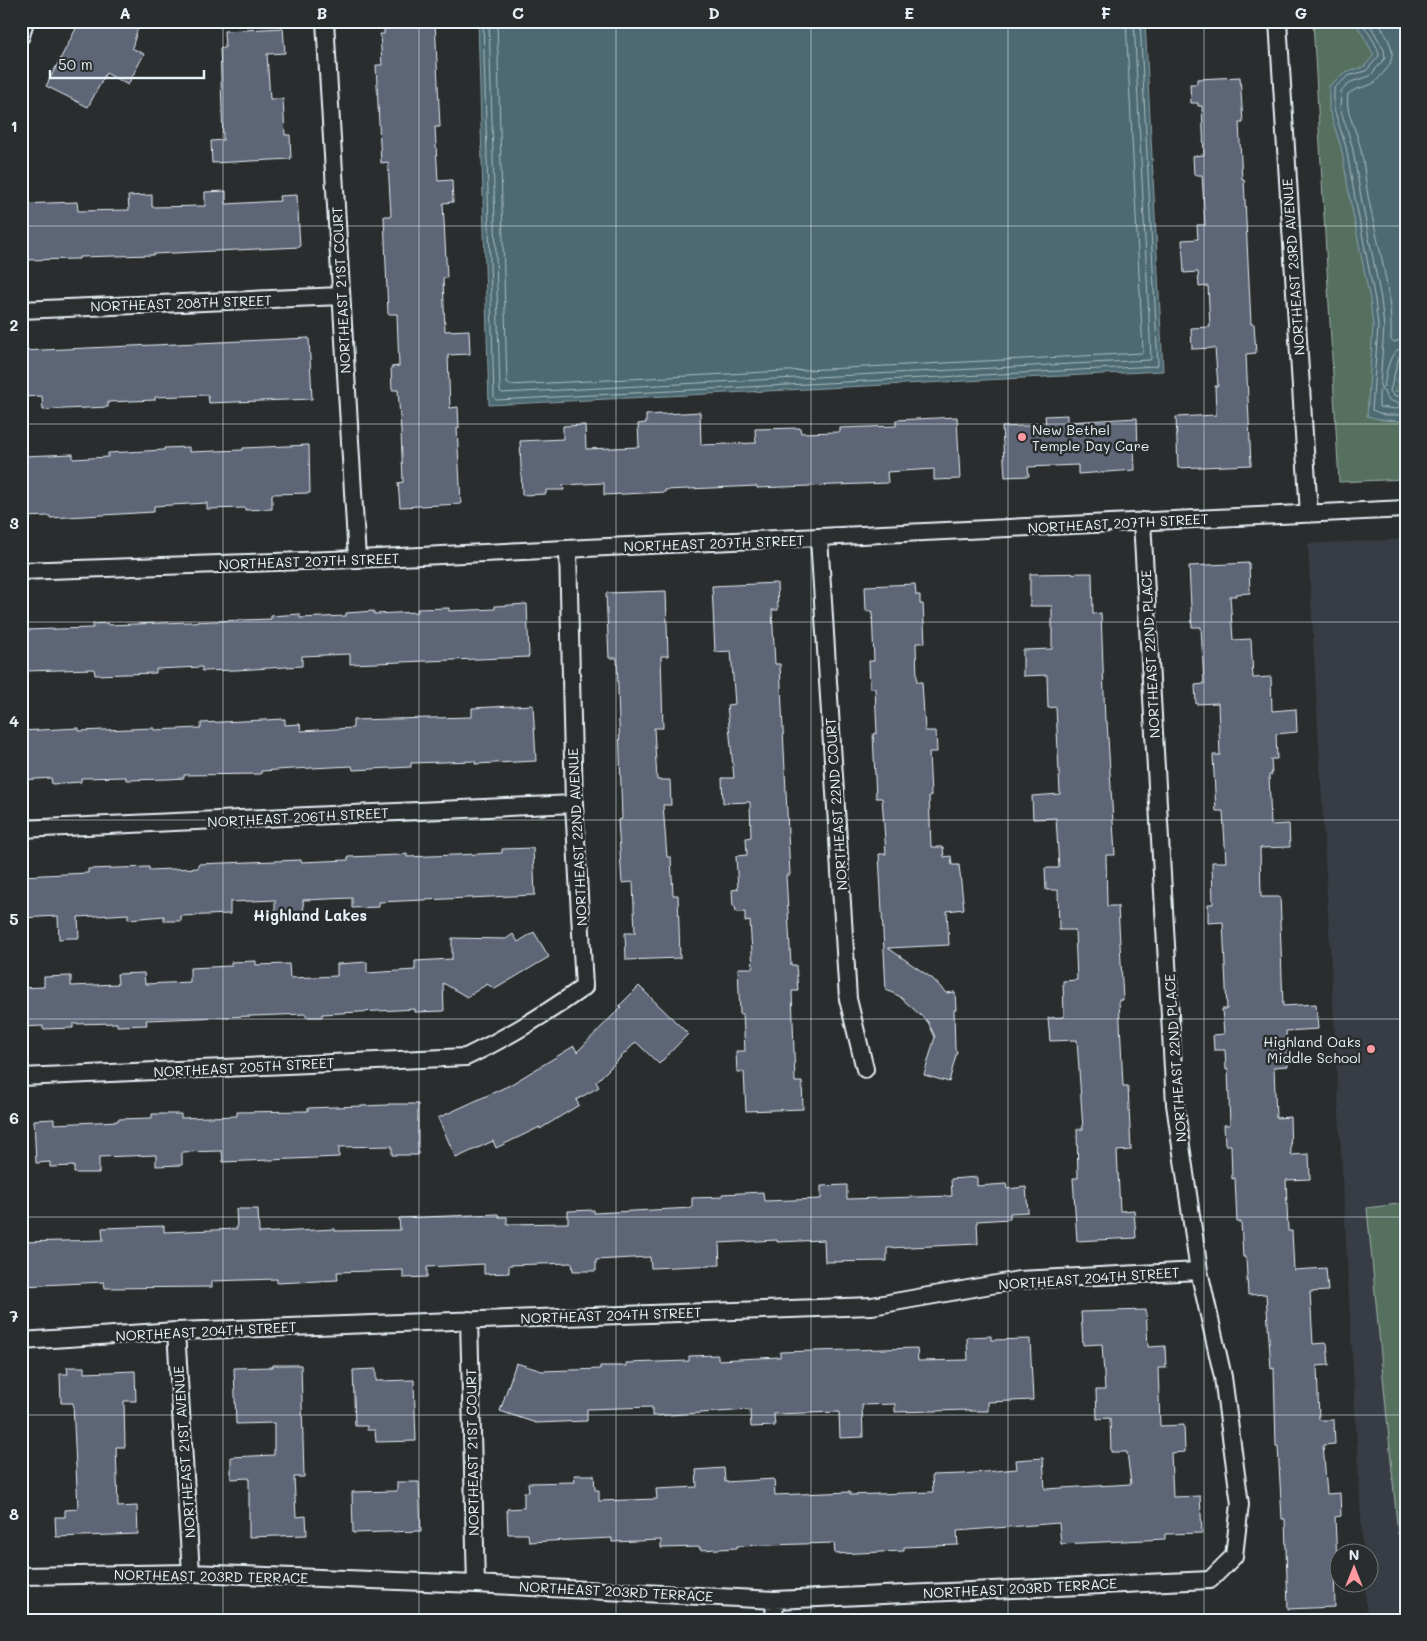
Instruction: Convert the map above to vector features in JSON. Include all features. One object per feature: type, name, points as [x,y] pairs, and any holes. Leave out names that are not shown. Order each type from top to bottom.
[{"type":"street","points":[[21,36],[25,21]]},
{"type":"street","name":"NORTHEAST 21ST COURT","points":[[325,21],[357,559]]},
{"type":"street","name":"NORTHEAST 23RD AVENUE","points":[[1278,21],[1309,514]]},
{"type":"street","name":"NORTHEAST 208TH STREET","points":[[21,310],[341,296]]},
{"type":"street","name":"NORTHEAST 207TH STREET","points":[[21,571],[357,559],[1406,509]]},
{"type":"street","name":"NORTHEAST 22ND PLACE","points":[[1142,521],[1175,1104],[1199,1271],[1223,1377],[1240,1504],[1234,1556],[1210,1580]]},
{"type":"street","name":"NORTHEAST 22ND COURT","points":[[819,538],[848,999],[865,1068]]},
{"type":"street","name":"NORTHEAST 22ND AVENUE","points":[[466,1057],[503,1040],[550,1011],[584,986],[574,804],[568,549]]},
{"type":"street","name":"NORTHEAST 206TH STREET","points":[[21,829],[574,804]]},
{"type":"street","name":"NORTHEAST 205TH STREET","points":[[21,1077],[466,1057]]},
{"type":"street","name":"NORTHEAST 204TH STREET","points":[[21,1341],[176,1331],[872,1306],[1019,1280],[1199,1271]]},
{"type":"street","name":"NORTHEAST 21ST COURT","points":[[469,1320],[476,1584]]},
{"type":"street","name":"NORTHEAST 21ST AVENUE","points":[[176,1331],[191,1573]]},
{"type":"street","name":"NORTHEAST 203RD TERRACE","points":[[21,1576],[191,1573],[476,1584],[775,1600],[1210,1580]]},
{"type":"street","points":[[774,1620],[775,1600]]},
{"type":"shaded area","name":"Highland Oaks Middle School","points":[[1406,539],[1406,1620],[1367,1620],[1366,1594],[1380,1594],[1380,1544],[1363,1544],[1308,544]]},
{"type":"green space","points":[[1313,21],[1406,21],[1406,479],[1339,482]]},
{"type":"green space","points":[[1406,1203],[1406,1533],[1398,1534],[1367,1208]]},
{"type":"water","points":[[478,21],[1145,21],[1163,371],[489,405]]},
{"type":"water","points":[[1355,21],[1366,21],[1367,23],[1406,22],[1406,352],[1395,391],[1406,391],[1406,416],[1400,421],[1383,420],[1367,416],[1373,326],[1370,300],[1341,147],[1329,110],[1329,86],[1345,72],[1364,67],[1374,55]]},
{"type":"building","points":[[80,21],[140,21],[132,48],[144,54],[128,85],[106,73],[88,107],[46,86]]},
{"type":"building","points":[[384,21],[435,21],[440,127],[435,127],[438,181],[452,180],[453,202],[443,203],[447,278],[443,278],[445,331],[469,330],[470,354],[448,355],[450,408],[458,407],[459,428],[457,428],[461,504],[400,507],[398,483],[403,482],[401,431],[398,390],[392,390],[391,367],[399,366],[397,314],[388,314],[384,216],[391,216],[388,162],[381,163],[376,65],[382,65],[380,34],[384,34]]},
{"type":"building","points":[[283,28],[285,53],[267,54],[270,99],[283,99],[285,135],[290,135],[291,159],[212,163],[211,141],[223,140],[220,48],[225,48],[224,31]]},
{"type":"building","points":[[1240,77],[1243,123],[1239,123],[1242,179],[1244,179],[1251,324],[1254,324],[1256,353],[1246,354],[1251,465],[1178,468],[1176,417],[1216,415],[1215,386],[1218,386],[1215,348],[1192,349],[1191,328],[1210,327],[1208,286],[1199,287],[1198,272],[1184,273],[1182,240],[1198,239],[1197,225],[1205,225],[1202,175],[1194,175],[1193,156],[1204,155],[1202,106],[1198,106],[1198,103],[1191,103],[1190,84],[1197,84],[1197,79]]},
{"type":"building","points":[[226,191],[226,204],[280,201],[279,196],[297,195],[300,247],[79,257],[79,259],[21,260],[21,204],[77,202],[78,211],[129,210],[128,196],[152,195],[152,207],[205,206],[205,192]]},
{"type":"building","points":[[309,338],[312,399],[209,403],[208,395],[155,397],[155,400],[108,402],[108,407],[43,410],[42,396],[21,397],[21,351]]},
{"type":"building","points":[[700,412],[701,445],[756,443],[755,429],[800,428],[801,433],[840,432],[840,428],[896,426],[896,420],[957,417],[960,479],[934,480],[934,469],[887,472],[888,483],[757,488],[757,486],[604,495],[604,483],[563,485],[564,490],[546,490],[546,494],[522,495],[520,441],[563,439],[563,426],[585,425],[586,449],[639,447],[638,424],[646,423],[646,415]]},
{"type":"building","points":[[1067,415],[1067,422],[1137,418],[1138,449],[1134,450],[1135,470],[1078,474],[1078,465],[1028,467],[1029,476],[1005,477],[1002,427],[1046,425],[1045,416]]},
{"type":"building","points":[[309,445],[310,493],[272,494],[272,509],[207,509],[207,503],[154,506],[154,512],[50,518],[50,516],[21,517],[21,467],[24,467],[24,456],[73,454],[73,459],[108,457],[108,453],[164,450],[164,448],[189,447],[189,452]]},
{"type":"building","points":[[1249,563],[1250,593],[1230,596],[1233,640],[1251,639],[1253,678],[1271,677],[1272,711],[1296,709],[1297,732],[1276,734],[1277,759],[1271,759],[1272,775],[1269,775],[1271,825],[1289,824],[1290,847],[1260,848],[1261,897],[1280,897],[1283,1006],[1316,1004],[1318,1029],[1286,1031],[1288,1066],[1274,1067],[1276,1118],[1290,1117],[1291,1155],[1309,1154],[1310,1179],[1286,1180],[1288,1231],[1292,1231],[1294,1270],[1326,1268],[1328,1291],[1310,1292],[1313,1344],[1327,1343],[1329,1365],[1317,1366],[1319,1420],[1334,1420],[1335,1444],[1323,1445],[1327,1494],[1340,1493],[1341,1516],[1335,1517],[1336,1544],[1330,1544],[1330,1594],[1335,1594],[1335,1607],[1288,1609],[1285,1519],[1282,1519],[1278,1446],[1276,1446],[1274,1368],[1271,1369],[1266,1294],[1248,1295],[1246,1257],[1243,1257],[1241,1222],[1237,1222],[1235,1178],[1232,1179],[1231,1145],[1225,1145],[1224,1125],[1230,1125],[1228,1069],[1226,1070],[1225,1050],[1214,1050],[1213,1035],[1224,1034],[1222,1009],[1227,1009],[1223,922],[1208,923],[1208,904],[1213,904],[1212,862],[1226,862],[1223,811],[1216,811],[1213,755],[1220,755],[1218,703],[1196,704],[1195,685],[1204,684],[1201,627],[1192,627],[1189,566]]},
{"type":"building","points":[[1092,573],[1093,614],[1101,613],[1105,721],[1107,721],[1115,855],[1106,855],[1107,906],[1118,906],[1123,1000],[1119,1000],[1123,1086],[1128,1086],[1131,1150],[1117,1151],[1120,1211],[1134,1210],[1136,1238],[1077,1241],[1073,1178],[1078,1178],[1077,1129],[1083,1129],[1077,1040],[1050,1041],[1048,1018],[1064,1017],[1063,981],[1077,980],[1075,930],[1059,930],[1058,890],[1046,890],[1045,868],[1059,868],[1056,818],[1033,819],[1032,796],[1060,794],[1056,707],[1048,708],[1047,675],[1023,676],[1023,650],[1052,649],[1052,606],[1030,606],[1030,574]]},
{"type":"building","points":[[777,583],[778,610],[772,610],[775,664],[780,664],[790,875],[786,875],[791,965],[796,965],[798,991],[792,991],[795,1082],[802,1082],[803,1109],[746,1111],[744,1072],[737,1072],[736,1051],[745,1051],[743,1014],[740,1014],[738,968],[753,968],[750,921],[745,922],[745,912],[736,912],[735,906],[733,906],[732,890],[738,889],[736,856],[747,855],[746,838],[751,837],[750,802],[723,803],[722,778],[734,778],[727,705],[735,704],[731,651],[715,652],[712,586]]},
{"type":"building","points":[[915,584],[916,595],[920,595],[920,604],[923,604],[925,643],[916,643],[917,682],[922,682],[925,731],[936,731],[937,752],[929,752],[931,847],[943,847],[944,857],[951,856],[952,865],[959,865],[964,909],[947,911],[949,945],[888,948],[933,979],[946,993],[955,992],[955,1050],[957,1051],[949,1082],[924,1075],[935,1037],[928,1022],[899,996],[886,990],[879,854],[886,854],[882,798],[876,798],[873,734],[877,733],[875,688],[870,688],[869,661],[874,661],[872,611],[866,611],[865,586]]},
{"type":"building","points":[[666,591],[668,656],[661,656],[663,728],[654,728],[657,780],[670,780],[671,805],[663,805],[667,857],[671,857],[673,895],[678,895],[680,958],[626,960],[625,933],[635,933],[633,882],[622,883],[618,820],[622,819],[617,658],[609,658],[606,593]]},
{"type":"building","points":[[527,604],[529,657],[350,664],[350,654],[302,656],[302,666],[236,670],[202,671],[202,667],[156,669],[156,673],[95,675],[94,669],[25,671],[24,630],[93,628],[93,624],[108,623],[108,625],[271,619],[271,616],[300,614],[300,618],[346,616],[346,613],[374,611],[374,614],[418,612],[417,609],[449,608],[449,611],[495,609],[495,606]]},
{"type":"building","points":[[533,705],[536,761],[475,764],[475,761],[411,763],[411,767],[353,770],[352,766],[261,771],[261,774],[184,775],[184,778],[168,779],[126,780],[126,777],[81,778],[81,782],[52,784],[51,778],[21,780],[21,731],[79,728],[79,731],[201,728],[201,723],[285,719],[285,725],[300,724],[301,731],[353,728],[353,720],[472,717],[472,708]]},
{"type":"building","points":[[533,848],[535,895],[379,902],[379,907],[352,908],[352,898],[303,900],[304,913],[275,914],[275,900],[230,902],[230,914],[181,916],[181,921],[164,921],[164,916],[128,919],[128,914],[78,917],[79,938],[59,939],[58,916],[21,918],[21,876],[88,873],[88,869],[149,867],[149,870],[198,868],[198,864],[348,860],[348,857],[407,854],[407,857],[502,853],[502,849]]},
{"type":"building","points":[[534,932],[549,957],[495,989],[487,984],[467,997],[443,983],[444,1011],[415,1012],[415,1009],[322,1014],[322,1017],[306,1017],[306,1014],[146,1020],[147,1025],[117,1026],[117,1023],[73,1024],[73,1028],[43,1029],[43,1026],[21,1027],[21,988],[44,987],[44,977],[71,976],[71,986],[118,984],[117,974],[144,973],[145,984],[190,982],[190,968],[231,966],[231,962],[256,961],[256,965],[289,964],[290,978],[337,976],[337,964],[367,962],[367,973],[415,970],[415,961],[452,959],[452,938],[506,939],[513,934],[518,942]]},
{"type":"building","points":[[639,986],[688,1034],[659,1064],[636,1042],[596,1082],[599,1087],[576,1100],[579,1105],[540,1129],[540,1127],[496,1148],[493,1141],[456,1158],[438,1118],[510,1085],[574,1046],[577,1052]]},
{"type":"building","points":[[418,1104],[418,1155],[392,1155],[392,1146],[339,1147],[339,1157],[223,1162],[222,1151],[182,1152],[182,1165],[156,1166],[156,1155],[99,1157],[99,1173],[74,1173],[74,1166],[50,1167],[50,1162],[36,1163],[34,1120],[54,1119],[54,1124],[152,1118],[152,1114],[181,1114],[181,1118],[237,1116],[237,1112],[308,1111],[308,1108]]},
{"type":"building","points":[[977,1177],[977,1186],[1006,1184],[1007,1189],[1026,1187],[1028,1212],[1010,1213],[1010,1219],[977,1221],[978,1244],[887,1248],[887,1261],[825,1262],[824,1240],[777,1242],[777,1240],[719,1243],[720,1265],[651,1268],[650,1257],[596,1260],[596,1271],[573,1271],[572,1263],[509,1265],[509,1273],[484,1274],[484,1264],[427,1267],[427,1277],[403,1278],[403,1270],[337,1272],[338,1280],[277,1283],[277,1279],[212,1281],[212,1287],[105,1288],[104,1282],[22,1286],[21,1242],[103,1240],[102,1228],[164,1226],[164,1232],[237,1229],[236,1209],[258,1209],[259,1233],[335,1229],[335,1231],[400,1230],[399,1218],[498,1214],[499,1217],[507,1217],[507,1224],[568,1223],[568,1211],[594,1210],[594,1213],[692,1208],[692,1198],[722,1197],[722,1194],[763,1192],[764,1201],[821,1199],[821,1186],[847,1185],[847,1199],[952,1196],[951,1179]]},
{"type":"building","points":[[1146,1310],[1148,1347],[1165,1346],[1166,1368],[1158,1368],[1160,1426],[1184,1425],[1185,1452],[1171,1453],[1173,1497],[1200,1496],[1202,1533],[1165,1534],[1165,1539],[1061,1544],[1059,1523],[957,1531],[958,1545],[904,1547],[904,1551],[835,1554],[834,1543],[737,1546],[737,1548],[700,1550],[700,1547],[661,1548],[661,1540],[612,1542],[612,1538],[529,1542],[528,1534],[508,1534],[507,1509],[524,1508],[524,1492],[529,1492],[528,1483],[575,1482],[574,1475],[594,1475],[595,1490],[599,1490],[599,1501],[657,1499],[656,1489],[697,1487],[696,1470],[724,1468],[725,1482],[774,1479],[775,1495],[850,1492],[850,1495],[933,1492],[932,1475],[1017,1469],[1016,1460],[1043,1458],[1045,1489],[1131,1484],[1127,1452],[1111,1452],[1110,1418],[1097,1419],[1096,1390],[1105,1390],[1102,1344],[1083,1345],[1081,1312]]},
{"type":"building","points":[[991,1336],[991,1340],[1030,1339],[1033,1400],[988,1402],[988,1411],[895,1412],[895,1404],[862,1405],[863,1437],[840,1438],[839,1412],[774,1414],[775,1426],[751,1427],[750,1410],[652,1416],[652,1407],[587,1409],[587,1421],[536,1423],[500,1411],[516,1363],[542,1371],[600,1369],[600,1366],[626,1366],[626,1363],[689,1361],[689,1356],[718,1355],[718,1360],[780,1357],[780,1352],[917,1348],[918,1361],[968,1360],[967,1337]]},
{"type":"building","points":[[273,1365],[301,1365],[304,1477],[294,1477],[296,1517],[306,1516],[307,1535],[249,1537],[249,1478],[231,1479],[231,1457],[274,1455],[274,1423],[236,1424],[234,1368],[273,1367]]},
{"type":"building","points":[[67,1367],[84,1367],[84,1373],[135,1371],[136,1401],[124,1401],[125,1447],[116,1447],[118,1507],[137,1506],[138,1534],[56,1537],[55,1517],[65,1517],[65,1510],[78,1509],[73,1403],[61,1403],[60,1374],[68,1374]]},
{"type":"building","points":[[376,1369],[376,1381],[414,1380],[416,1441],[376,1442],[375,1430],[367,1430],[367,1426],[355,1426],[353,1370]]},
{"type":"building","points":[[397,1482],[419,1482],[421,1531],[353,1533],[352,1492],[397,1491]]},
{"type":"place","name":"New Bethel Temple Day Care","points":[[1022,437]]},
{"type":"place","name":"Highland Oaks Middle School","points":[[1371,1049]]},
{"type":"district","name":"Highland Lakes","points":[[310,915]]}]
